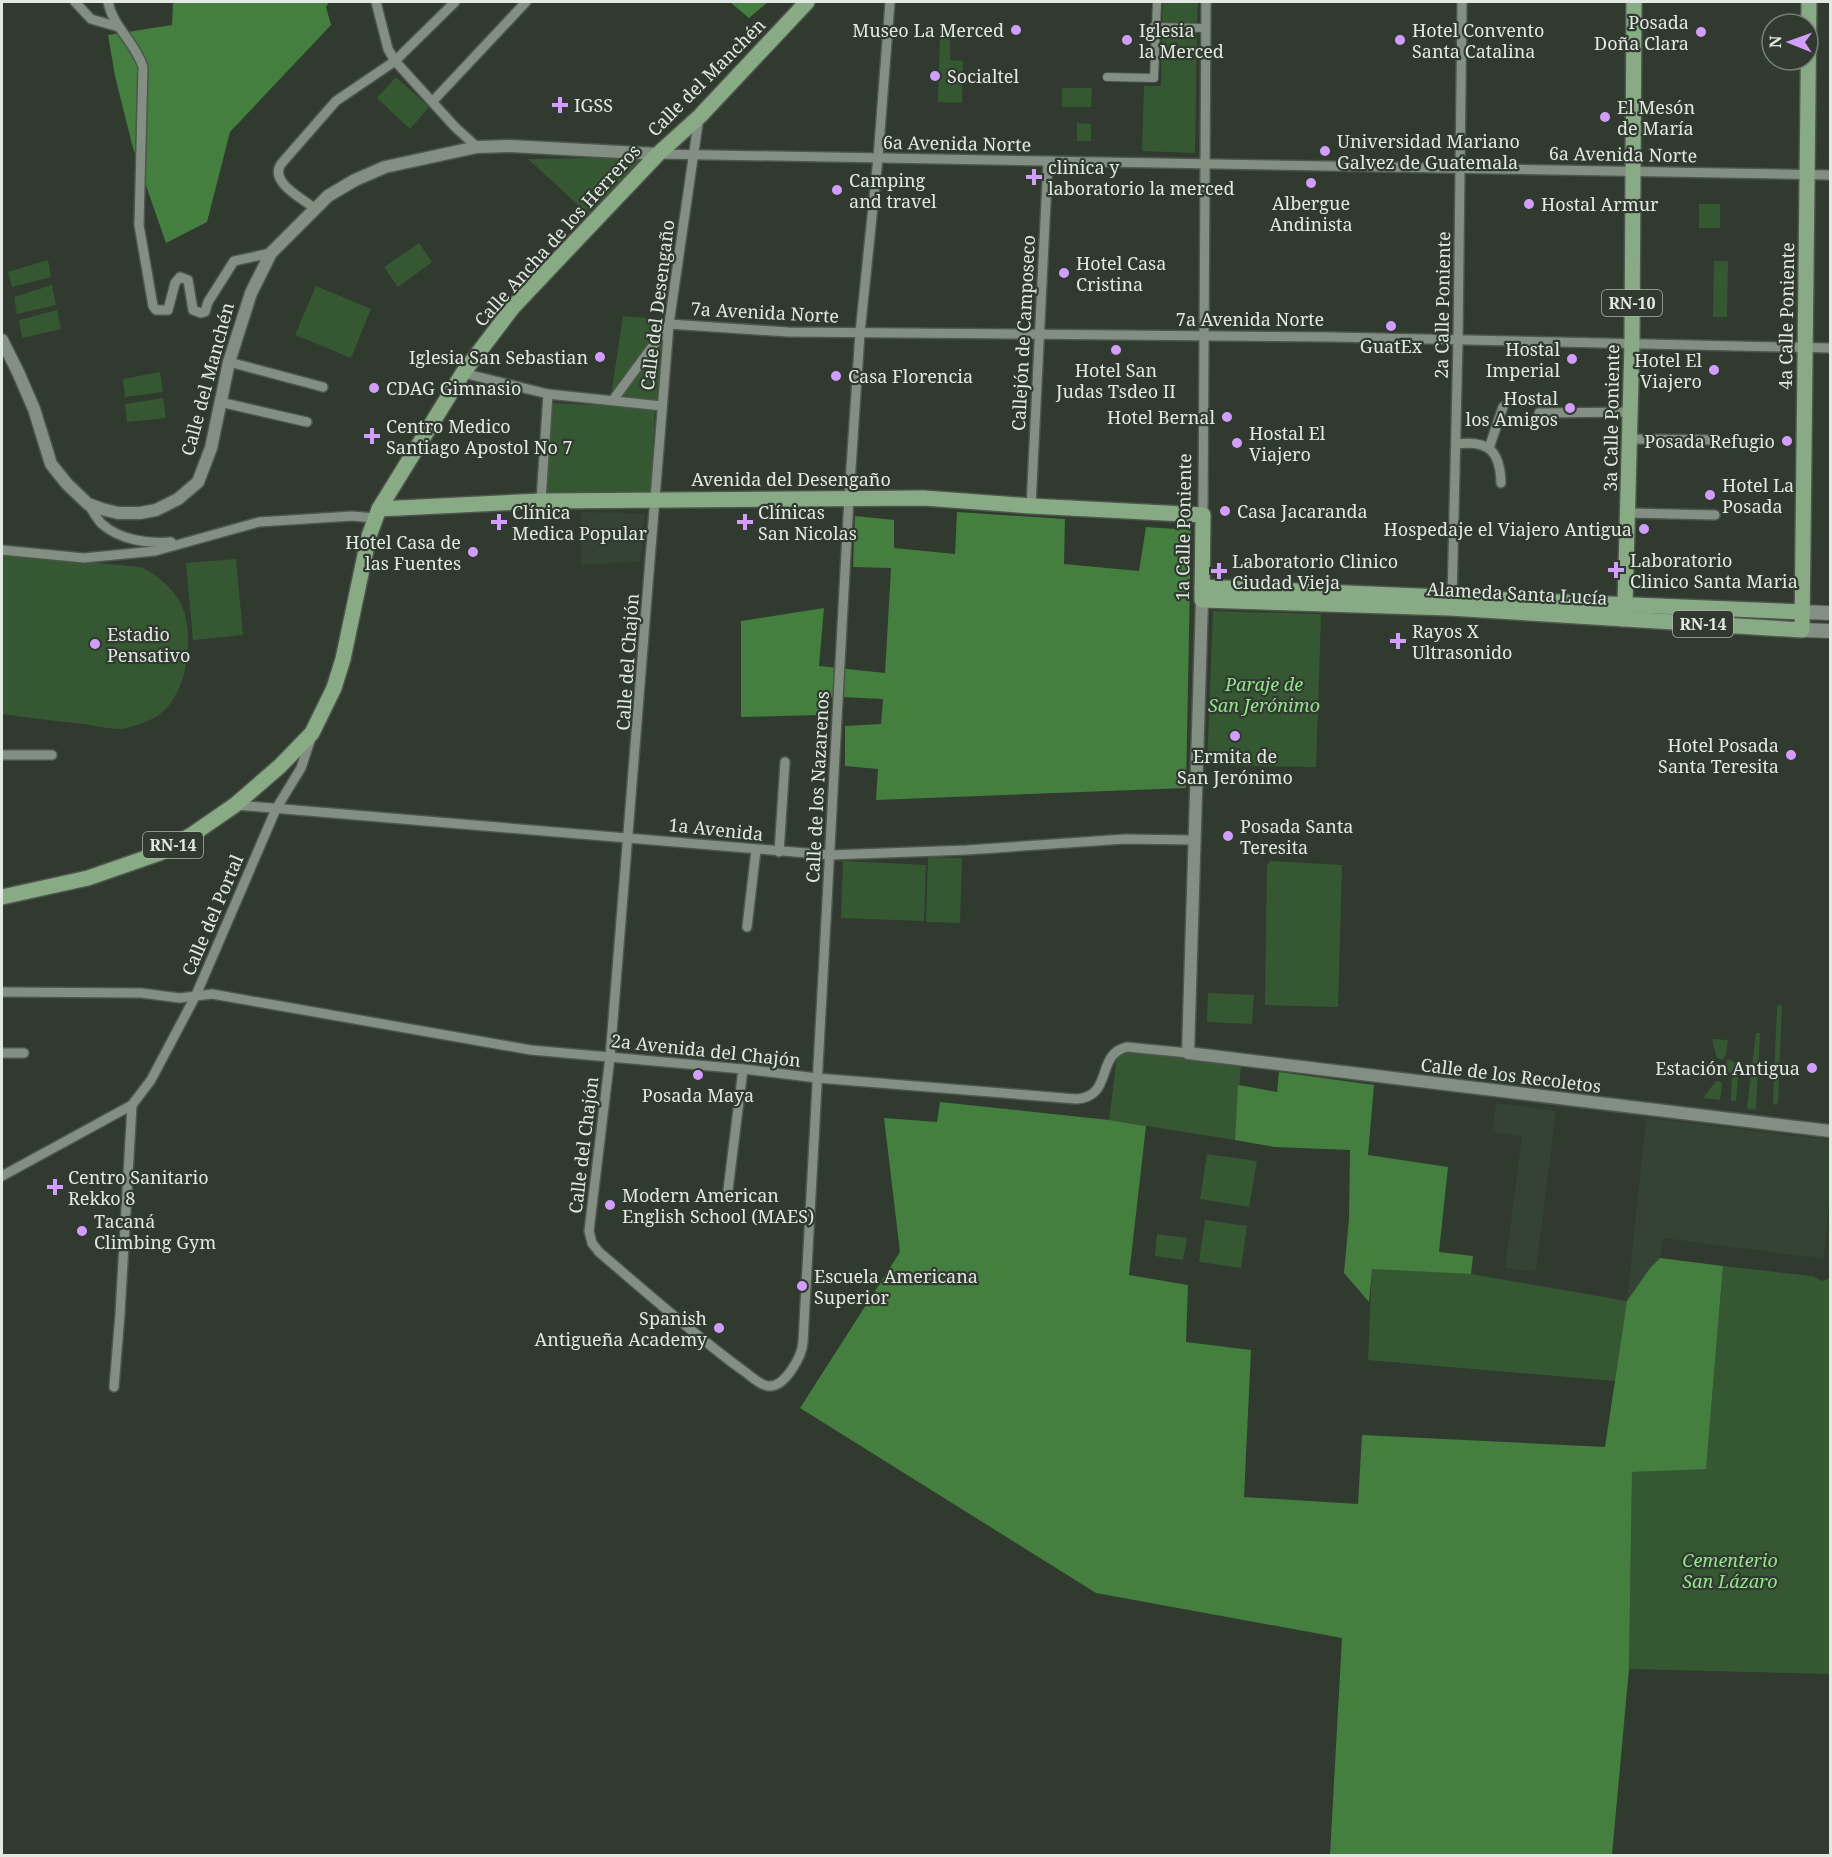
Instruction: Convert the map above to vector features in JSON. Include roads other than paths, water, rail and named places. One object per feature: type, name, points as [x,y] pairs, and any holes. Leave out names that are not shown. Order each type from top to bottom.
[{"type":"main road","name":"Calle del Manchén","points":[[658,154],[700,116],[807,2]]},
{"type":"main road","name":"3a Calle Poniente","points":[[1623,612],[1632,342],[1634,2]]},
{"type":"main road","name":"4a Calle Poniente","points":[[1802,630],[1809,2]]},
{"type":"main road","name":"Calle Ancha de los Herreros","points":[[312,733],[334,687],[343,659],[369,536],[377,514],[463,373],[513,307],[658,154]]},
{"type":"main road","name":"Avenida del Desengaño","points":[[377,514],[541,501],[924,498],[1203,515]]},
{"type":"main road","name":"1a Calle Poniente","points":[[1202,593],[1203,515]]},
{"type":"main road","name":"Alameda Santa Lucía","points":[[1202,593],[1451,602],[1623,612],[1830,631]]},
{"type":"main road","name":"Alameda Santa Lucía","points":[[1623,612],[1830,613]]},
{"type":"main road","name":"RN-14","points":[[2,897],[88,878],[153,855],[193,834],[235,805],[280,766],[312,733]]},
{"type":"street","points":[[75,2],[91,19],[119,27]]},
{"type":"street","points":[[108,2],[110,11],[136,50],[143,67],[139,225],[153,306],[156,310],[168,310],[175,283],[180,277],[185,277],[188,280],[193,310],[197,313],[205,312],[208,302],[234,261],[271,253]]},
{"type":"street","points":[[376,2],[388,50],[395,61],[455,127],[477,147]]},
{"type":"street","points":[[314,208],[282,183],[277,176],[277,170],[336,101],[395,61],[455,2]]},
{"type":"street","points":[[433,101],[526,2]]},
{"type":"street","name":"Calle de los Nazarenos","points":[[817,1078],[860,333],[878,158],[890,2]]},
{"type":"street","points":[[1107,77],[1154,78],[1154,27],[1157,2]]},
{"type":"street","name":"1a Calle Poniente","points":[[1203,515],[1206,2]]},
{"type":"street","name":"2a Calle Poniente","points":[[1451,602],[1458,340],[1462,2]]},
{"type":"street","points":[[1154,27],[1206,28]]},
{"type":"street","name":"Calle del Desengaño","points":[[656,499],[669,324],[700,116]]},
{"type":"street","name":"Calle del Manchén","points":[[2,340],[34,408],[51,464],[67,484],[88,504],[118,513],[156,510],[178,499],[198,482],[211,448],[229,362],[250,292],[271,253],[314,208],[341,188],[385,167],[477,147],[510,146],[658,154]]},
{"type":"street","name":"6a Avenida Norte","points":[[658,154],[1830,175]]},
{"type":"street","name":"Callejón de Camposeco","points":[[1031,506],[1048,161]]},
{"type":"street","points":[[613,400],[669,324]]},
{"type":"street","name":"7a Avenida Norte","points":[[669,324],[788,332],[1632,342],[1830,348]]},
{"type":"street","points":[[229,362],[323,387]]},
{"type":"street","points":[[463,373],[548,394],[662,406]]},
{"type":"street","points":[[541,501],[548,394]]},
{"type":"street","points":[[220,402],[307,422]]},
{"type":"street","points":[[1489,448],[1503,407]]},
{"type":"street","points":[[1539,413],[1630,412]]},
{"type":"street","points":[[1630,439],[1716,440]]},
{"type":"street","points":[[1456,444],[1473,442],[1489,448],[1498,457],[1501,483]]},
{"type":"street","name":"Calle del Chajón","points":[[656,499],[610,1057],[590,1225],[592,1243],[599,1252],[719,1353],[767,1386],[780,1383],[796,1363],[802,1349],[817,1078]]},
{"type":"street","points":[[88,504],[102,524],[120,536],[156,543],[191,541]]},
{"type":"street","points":[[1628,513],[1715,515]]},
{"type":"street","points":[[2,550],[84,558],[155,551],[259,522],[377,514]]},
{"type":"street","name":"1a Calle Poniente","points":[[1188,1053],[1202,593]]},
{"type":"street","name":"Calle del Portal","points":[[132,1105],[151,1080],[196,995],[276,809],[301,768],[312,733]]},
{"type":"street","points":[[2,755],[51,755]]},
{"type":"street","points":[[779,852],[785,762]]},
{"type":"street","name":"1a Avenida","points":[[235,805],[830,855],[967,850],[1125,839],[1195,840]]},
{"type":"street","points":[[747,927],[756,850]]},
{"type":"street","name":"2a Avenida del Chajón","points":[[2,992],[141,993],[180,998],[212,993],[531,1050],[817,1078],[1082,1098],[1092,1094],[1098,1088],[1109,1058],[1118,1049],[1127,1047],[1188,1053]]},
{"type":"street","points":[[2,1053],[24,1053]]},
{"type":"street","name":"Calle de los Recoletos","points":[[1188,1053],[1830,1131]]},
{"type":"street","points":[[728,1190],[743,1069]]},
{"type":"street","points":[[2,1176],[132,1105]]},
{"type":"street","points":[[114,1387],[132,1105]]},
{"type":"place","name":"Museo La Merced","points":[[1016,30]]},
{"type":"place","name":"Posada Doña Clara","points":[[1701,32]]},
{"type":"place","name":"Iglesia la Merced","points":[[1127,40]]},
{"type":"place","name":"Hotel Convento Santa Catalina","points":[[1400,40]]},
{"type":"place","name":"Socialtel","points":[[935,76]]},
{"type":"place","name":"IGSS","points":[[560,105]]},
{"type":"place","name":"El Mesón de María","points":[[1605,117]]},
{"type":"place","name":"Universidad Mariano Galvez de Guatemala","points":[[1325,151]]},
{"type":"place","name":"clinica y laboratorio la merced","points":[[1034,177]]},
{"type":"place","name":"Albergue Andinista","points":[[1311,183]]},
{"type":"place","name":"Camping and travel","points":[[837,190]]},
{"type":"place","name":"Hostal Armur","points":[[1529,204]]},
{"type":"place","name":"Hotel Casa Cristina","points":[[1064,273]]},
{"type":"place","name":"GuatEx","points":[[1391,326]]},
{"type":"place","name":"Hotel San Judas Tsdeo II","points":[[1116,350]]},
{"type":"place","name":"Iglesia San Sebastian","points":[[600,357]]},
{"type":"place","name":"Hostal Imperial","points":[[1572,359]]},
{"type":"place","name":"Hotel El Viajero","points":[[1714,370]]},
{"type":"place","name":"Casa Florencia","points":[[836,376]]},
{"type":"place","name":"CDAG Gimnasio","points":[[374,388]]},
{"type":"place","name":"Hostal los Amigos","points":[[1570,408]]},
{"type":"place","name":"Hotel Bernal","points":[[1227,417]]},
{"type":"place","name":"Centro Medico Santiago Apostol No 7","points":[[372,436]]},
{"type":"place","name":"Posada Refugio","points":[[1787,441]]},
{"type":"place","name":"Hostal El Viajero","points":[[1237,443]]},
{"type":"place","name":"Hotel La Posada","points":[[1710,495]]},
{"type":"place","name":"Casa Jacaranda","points":[[1225,511]]},
{"type":"place","name":"Clínica Medica Popular","points":[[499,522]]},
{"type":"place","name":"Clínicas San Nicolas","points":[[745,522]]},
{"type":"place","name":"Hospedaje el Viajero Antigua","points":[[1644,529]]},
{"type":"place","name":"Hotel Casa de las Fuentes","points":[[473,552]]},
{"type":"place","name":"Laboratorio Clinico Santa Maria","points":[[1616,570]]},
{"type":"place","name":"Laboratorio Clinico Ciudad Vieja","points":[[1219,571]]},
{"type":"place","name":"Rayos X Ultrasonido","points":[[1398,641]]},
{"type":"place","name":"Estadio Pensativo","points":[[95,644]]},
{"type":"place","name":"Ermita de San Jerónimo","points":[[1235,736]]},
{"type":"place","name":"Hotel Posada Santa Teresita","points":[[1791,755]]},
{"type":"place","name":"Posada Santa Teresita","points":[[1228,836]]},
{"type":"place","name":"Estación Antigua","points":[[1812,1068]]},
{"type":"place","name":"Posada Maya","points":[[698,1075]]},
{"type":"place","name":"Centro Sanitario Rekko 8","points":[[55,1187]]},
{"type":"place","name":"Modern American English School (MAES)","points":[[610,1205]]},
{"type":"place","name":"Tacaná Climbing Gym","points":[[82,1231]]},
{"type":"place","name":"Escuela Americana Superior","points":[[802,1286]]},
{"type":"place","name":"Spanish Antigueña Academy","points":[[719,1328]]},
{"type":"park label","name":"Paraje de San Jerónimo","points":[[1264,694]]},
{"type":"park label","name":"Cementerio San Lázaro","points":[[1730,1570]]}]
